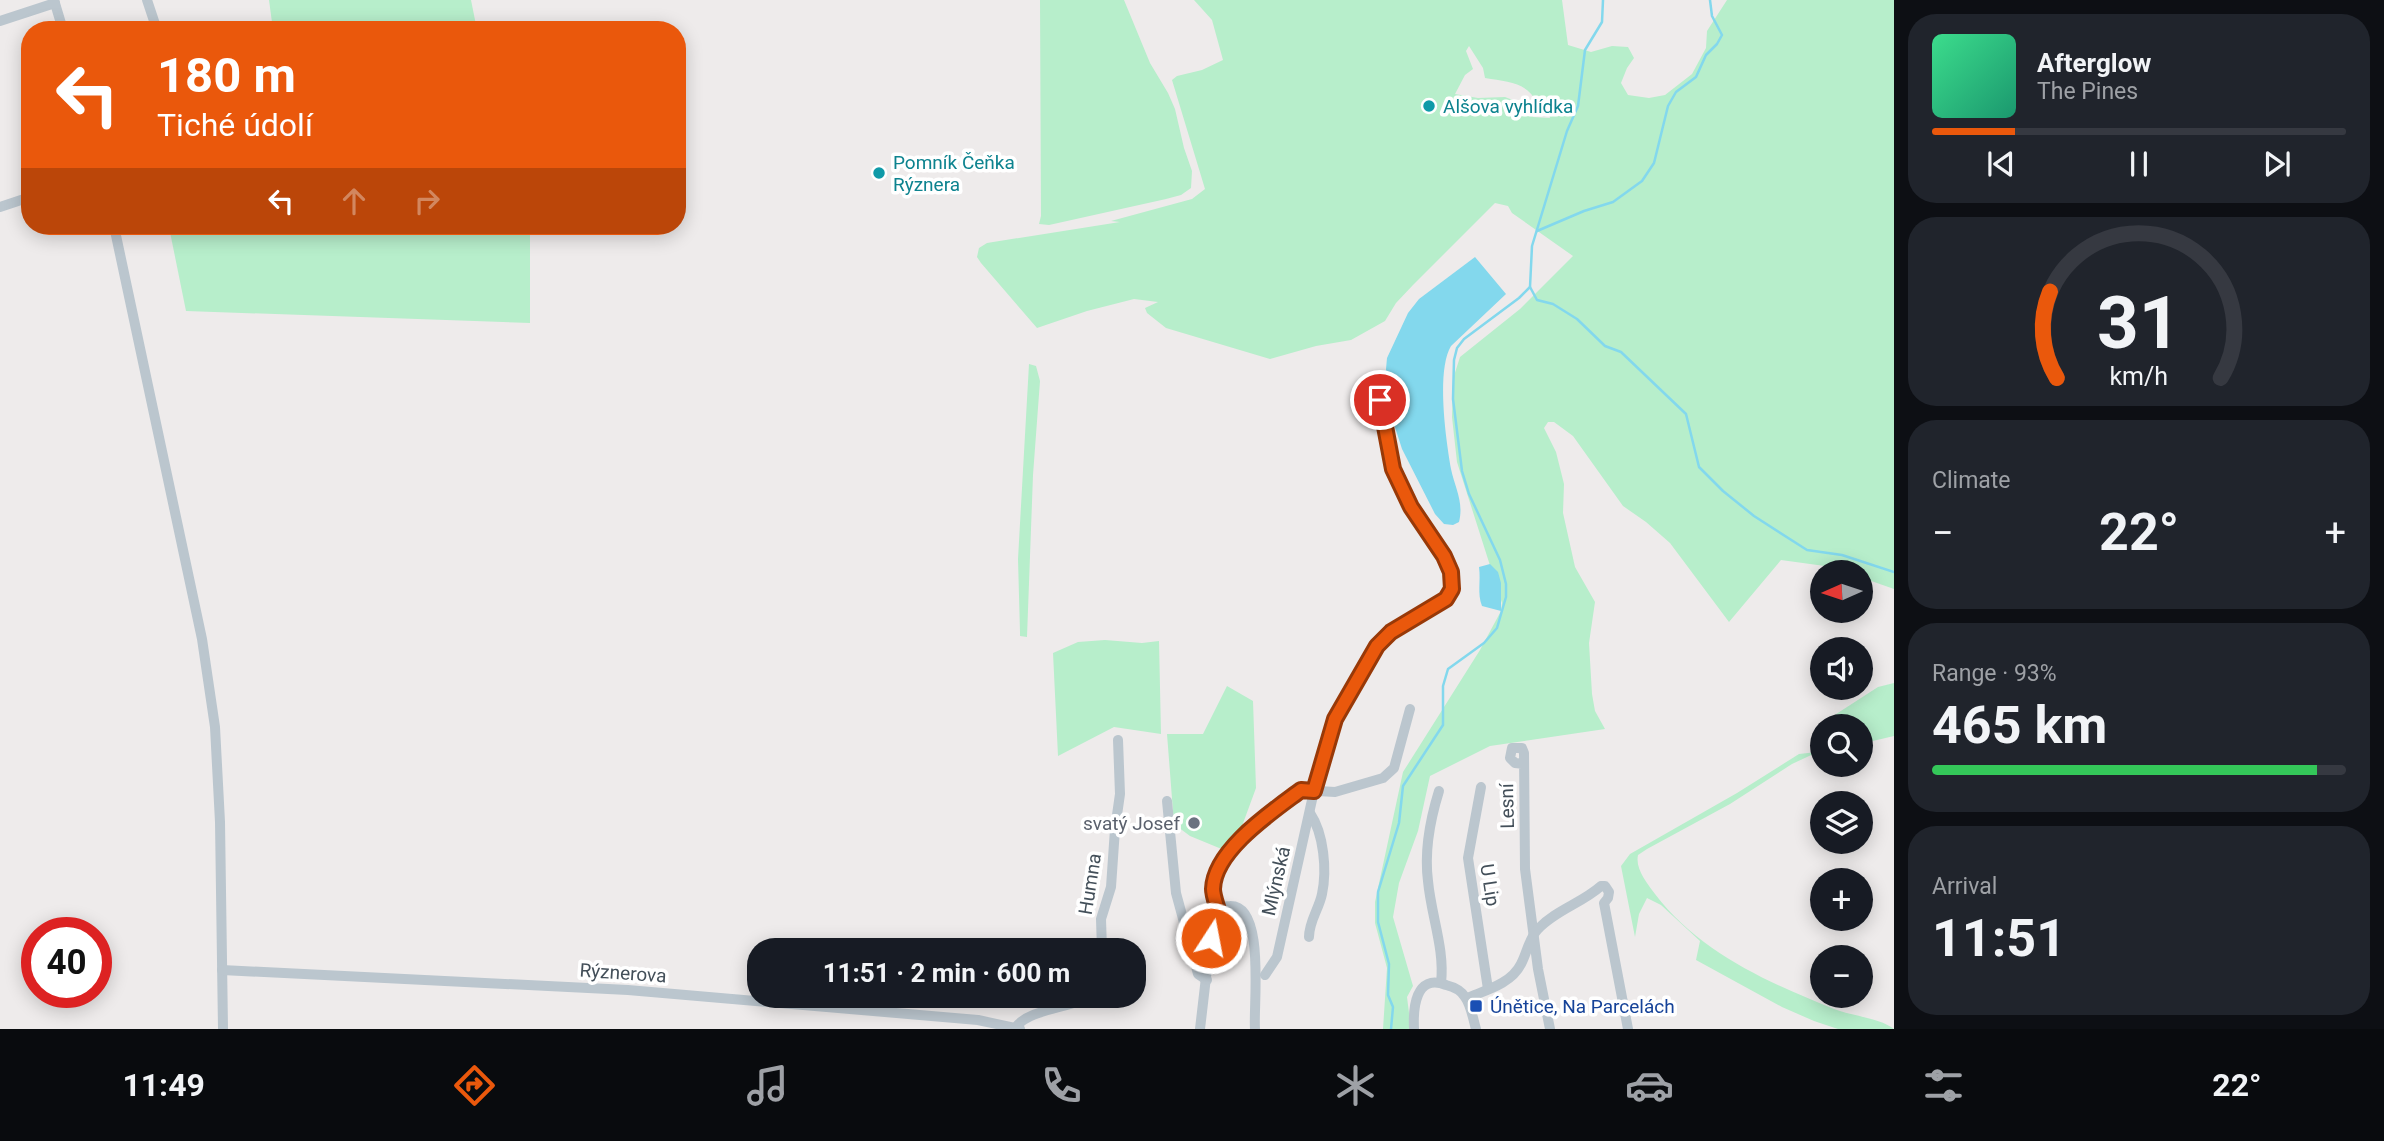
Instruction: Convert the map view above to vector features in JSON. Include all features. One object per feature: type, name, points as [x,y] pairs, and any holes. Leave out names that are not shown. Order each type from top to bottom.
[{"type":"street","points":[[147,0],[154,21]]},
{"type":"street","points":[[0,21],[54,2],[60,21]]},
{"type":"street","points":[[0,207],[21,200]]},
{"type":"street","points":[[116,235],[202,639],[213,714],[220,822],[223,1029]]},
{"type":"street","name":"Mlýnská","points":[[1265,975],[1277,957],[1314,791],[1335,719],[1377,646],[1391,632],[1446,599],[1452,589],[1451,572],[1444,556],[1411,507],[1393,469],[1380,400]]},
{"type":"street","points":[[1218,910],[1213,890],[1225,854],[1269,814],[1301,790],[1335,792],[1383,778],[1394,768],[1410,709]]},
{"type":"street","name":"Humna","points":[[1102,938],[1101,919],[1111,887],[1120,794],[1118,740]]},
{"type":"street","name":"Lesní","points":[[1524,764],[1525,869],[1538,969],[1550,1029]]},
{"type":"street","name":"U Lip","points":[[1482,787],[1468,858],[1488,989]]},
{"type":"street","points":[[1439,790],[1430,820],[1426,854],[1428,882],[1443,966],[1441,983]]},
{"type":"street","points":[[1167,801],[1176,893],[1198,974],[1207,980]]},
{"type":"street","points":[[1309,937],[1312,917],[1321,898],[1323,883],[1320,835],[1310,813]]},
{"type":"street","points":[[1467,998],[1507,981],[1520,967],[1534,932],[1550,917],[1592,894],[1601,886],[1607,888],[1608,898],[1604,903],[1628,1029]]},
{"type":"street","points":[[1200,1029],[1213,917],[1218,910],[1231,905],[1240,908],[1247,917],[1252,932],[1256,956],[1255,1029]]},
{"type":"street","points":[[1520,967],[1538,969]]},
{"type":"street","name":"Rýznerova","points":[[222,970],[628,990],[978,1020],[1018,1028]]},
{"type":"street","points":[[1414,1029],[1413,1005],[1416,998],[1427,985],[1441,983],[1460,991],[1467,998],[1476,1029]]},
{"type":"street","points":[[1018,1028],[1021,1021],[1059,1008]]},
{"type":"green space","points":[[269,0],[471,0],[475,21],[272,21]]},
{"type":"green space","points":[[1040,0],[1124,0],[1150,63],[1175,109],[1192,171],[1191,188],[1181,195],[1166,199],[1049,225],[1039,224]]},
{"type":"green space","points":[[1194,0],[1562,0],[1568,45],[1591,52],[1612,46],[1628,47],[1634,58],[1621,83],[1628,95],[1649,98],[1665,95],[1692,74],[1706,48],[1707,31],[1727,0],[1894,0],[1894,589],[1873,582],[1873,560],[1810,560],[1810,564],[1781,560],[1729,622],[1670,543],[1623,506],[1573,436],[1554,422],[1548,422],[1544,428],[1556,452],[1564,484],[1563,513],[1575,567],[1595,602],[1589,643],[1592,694],[1595,711],[1605,729],[1490,746],[1430,776],[1418,831],[1399,883],[1393,917],[1413,986],[1407,997],[1411,1029],[1383,1029],[1387,968],[1375,923],[1375,902],[1403,772],[1480,650],[1501,611],[1502,603],[1457,462],[1452,417],[1453,379],[1460,357],[1520,309],[1573,256],[1512,213],[1508,206],[1495,203],[1396,303],[1385,321],[1351,340],[1316,346],[1270,359],[1166,328],[1147,313],[1145,308],[1158,302],[1134,299],[1037,328],[981,263],[977,257],[979,248],[987,243],[1120,222],[1111,221],[1192,199],[1205,189],[1172,80],[1223,60],[1212,20]],"holes":[[[1469,46],[1483,68],[1485,78],[1521,86],[1546,107],[1550,118],[1533,117],[1523,104],[1505,97],[1478,98],[1455,94],[1465,75],[1473,69],[1466,51]]]},
{"type":"green space","points":[[171,235],[530,235],[530,323],[186,311]]},
{"type":"green space","points":[[1029,364],[1036,366],[1040,381],[1033,475],[1027,637],[1020,636],[1018,559]]},
{"type":"green space","points":[[1105,640],[1142,643],[1159,641],[1161,734],[1114,727],[1058,756],[1053,653],[1078,642]]},
{"type":"green space","points":[[1894,683],[1894,736],[1873,741],[1873,714],[1836,714],[1858,700],[1873,700],[1873,690]]},
{"type":"green space","points":[[1227,686],[1253,701],[1256,788],[1238,837],[1224,850],[1190,836],[1174,824],[1167,734],[1203,734]]},
{"type":"green space","points":[[1810,753],[1810,756],[1792,764],[1730,804],[1647,849],[1638,855],[1638,865],[1642,876],[1655,894],[1692,933],[1713,949],[1760,976],[1810,999],[1810,1008],[1832,1008],[1881,1022],[1894,1029],[1838,1029],[1782,1007],[1696,960],[1700,941],[1661,905],[1647,898],[1639,914],[1635,937],[1621,866],[1630,854],[1799,754]]},
{"type":"water","points":[[1475,257],[1506,294],[1451,346],[1446,357],[1443,388],[1445,424],[1460,508],[1459,522],[1453,525],[1444,524],[1435,514],[1402,449],[1385,396],[1385,380],[1387,358],[1408,313],[1419,299]]},
{"type":"water","points":[[1490,564],[1498,572],[1501,583],[1501,611],[1482,606],[1479,567]]},
{"type":"waterway","points":[[1391,1029],[1393,1007],[1388,995],[1389,964],[1378,922],[1378,892],[1399,823],[1403,786],[1443,725],[1443,686],[1448,669],[1484,643],[1497,628],[1506,597],[1500,560],[1469,494],[1462,471],[1453,399],[1454,360],[1457,348],[1464,339],[1530,287],[1532,246],[1567,131],[1578,106],[1585,50],[1602,22],[1603,0]]},
{"type":"waterway","points":[[1537,231],[1613,202],[1642,181],[1654,163],[1668,106],[1676,92],[1696,77],[1706,55],[1722,35],[1712,16],[1710,0]]},
{"type":"waterway","points":[[1530,287],[1537,300],[1553,304],[1577,319],[1605,346],[1621,352],[1686,414],[1699,467],[1754,516],[1807,550],[1842,555],[1894,572]]},
{"type":"place","name":"Alšova vyhlídka","points":[[1429,106]]},
{"type":"place","name":"Pomník Čeňka Rýznera","points":[[879,173]]},
{"type":"place","name":"svatý Josef","points":[[1194,823]]},
{"type":"place","name":"Únětice, Na Parcelách","points":[[1476,1006]]},
{"type":"route","points":[[1211,938],[1213,917],[1218,910],[1213,890],[1214,880],[1225,854],[1269,814],[1301,790],[1314,791],[1335,719],[1377,646],[1391,632],[1446,599],[1452,589],[1451,572],[1444,556],[1411,507],[1393,469],[1380,400]]}]
